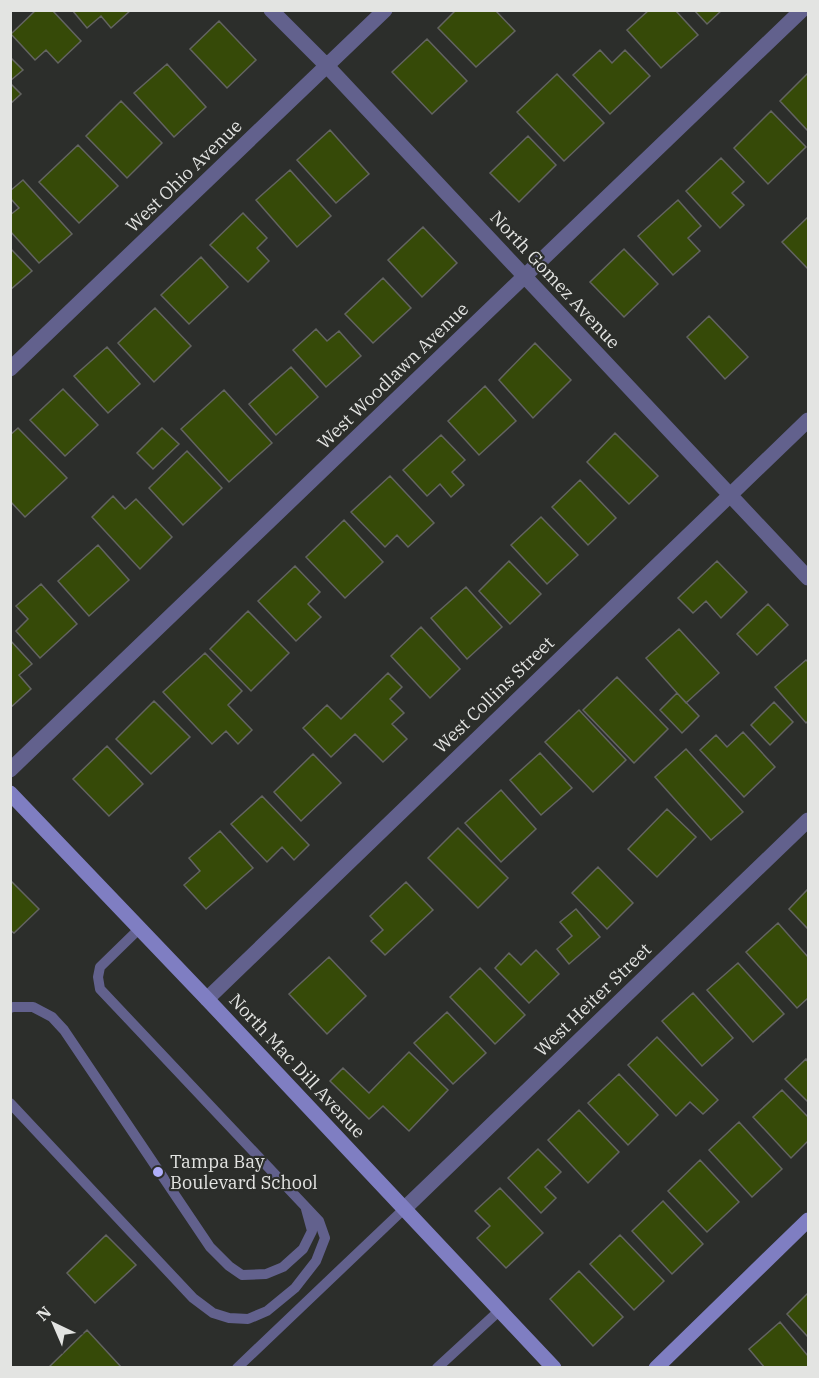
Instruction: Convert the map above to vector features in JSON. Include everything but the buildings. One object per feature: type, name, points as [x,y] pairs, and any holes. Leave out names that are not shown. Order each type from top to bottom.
[{"type":"street","name":"North Gomez Avenue","points":[[271,10],[327,66],[808,578]]},
{"type":"street","name":"West Ohio Avenue","points":[[10,369],[385,10]]},
{"type":"street","name":"West Woodlawn Avenue","points":[[10,770],[802,10]]},
{"type":"street","name":"West Collins Street","points":[[207,999],[808,420]]},
{"type":"street","name":"North Mac Dill Avenue","points":[[10,793],[500,1310],[547,1365]]},
{"type":"street","name":"West Heiter Street","points":[[404,1209],[808,820]]},
{"type":"street","points":[[656,1368],[808,1220]]},
{"type":"lane","points":[[10,1103],[193,1298],[213,1313],[229,1318],[248,1319],[267,1311],[295,1288],[316,1261],[325,1238],[319,1221],[100,989],[98,977],[100,967],[140,928]]},
{"type":"lane","points":[[10,1008],[33,1007],[52,1017],[64,1030],[210,1247],[228,1266],[242,1275],[266,1274],[283,1267],[303,1249],[312,1231],[306,1208]]},
{"type":"lane","points":[[237,1368],[404,1209]]},
{"type":"lane","points":[[437,1368],[500,1310]]},
{"type":"place","name":"Tampa Bay Boulevard School","points":[[158,1172]]}]
